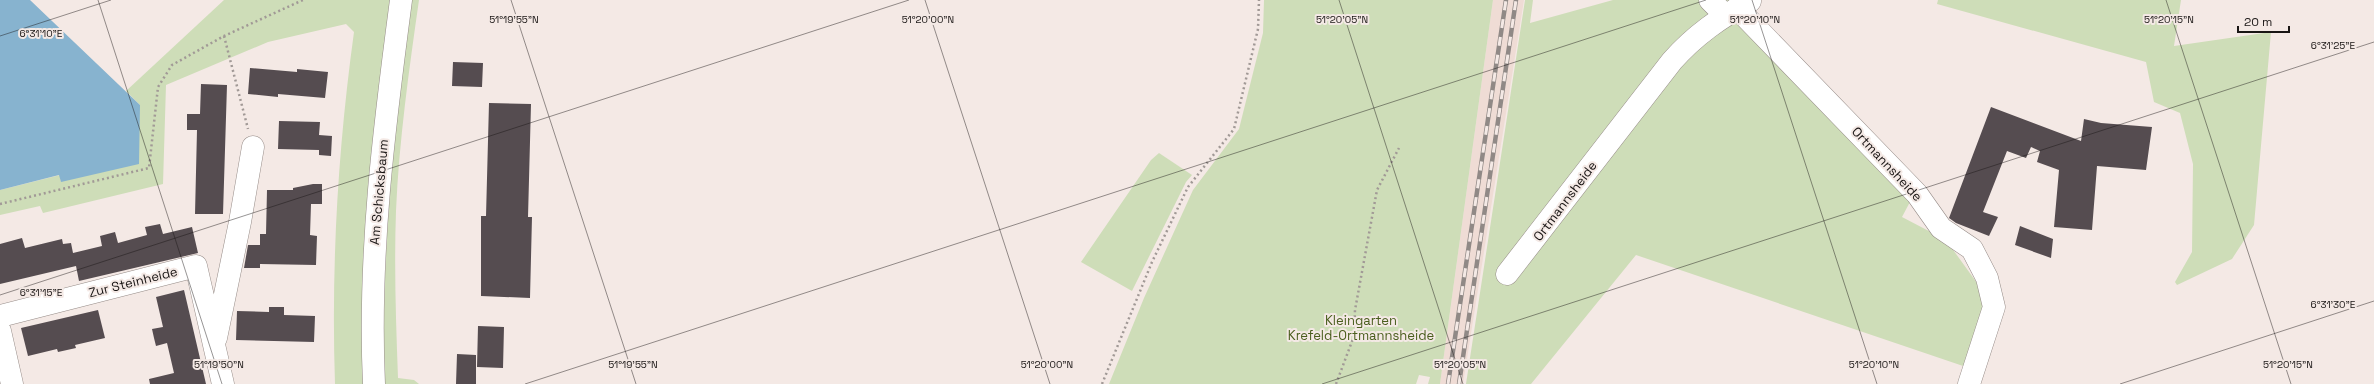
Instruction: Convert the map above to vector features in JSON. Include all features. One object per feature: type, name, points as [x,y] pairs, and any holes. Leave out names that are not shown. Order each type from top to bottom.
[{"type":"street","name":"Am Schicksbaum","points":[[374,384],[373,269],[379,176],[401,0]]},
{"type":"street","name":"Ortmannsheide","points":[[1508,274],[1672,61],[1691,40],[1731,6],[1918,194],[1941,228],[1972,249],[1987,278],[1994,307],[1969,384]]},
{"type":"street","name":"Zur Steinheide","points":[[214,347],[240,222],[253,147]]},
{"type":"street","name":"Zur Steinheide","points":[[0,316],[232,256]]},
{"type":"street","name":"Zur Steinheide","points":[[196,266],[223,384]]},
{"type":"street","points":[[0,331],[12,384]]},
{"type":"path","points":[[0,204],[149,168],[158,87],[172,65],[224,36],[303,0]]},
{"type":"path","points":[[1102,384],[1138,296],[1188,188],[1234,129],[1258,30],[1260,0]]},
{"type":"path","points":[[224,36],[253,147]]},
{"type":"path","points":[[1336,384],[1354,336],[1354,310],[1377,190],[1399,148]]},
{"type":"shaded area","points":[[1493,0],[1524,0],[1463,384],[1440,384]]},
{"type":"green space","points":[[224,0],[391,0],[366,384],[335,384],[334,296],[337,207],[348,76],[354,32],[346,24],[268,42],[166,85],[163,184],[43,213],[40,206],[0,215],[0,190],[60,175],[61,182],[140,105],[126,91]]},
{"type":"green space","points":[[410,0],[419,0],[405,106],[397,185],[395,253],[396,316],[398,378],[414,380],[419,384],[385,384],[385,288],[390,192]]},
{"type":"green space","name":"Kleingarten Krefeld-Ortmannsheide","points":[[1264,0],[1493,0],[1440,384],[1428,384],[1430,377],[1419,375],[1416,384],[1109,384],[1144,298],[1193,190],[1239,129],[1263,33]]},
{"type":"green space","points":[[1525,0],[1533,0],[1530,23],[1613,0],[1730,0],[1682,60],[1731,18],[1761,44],[1911,200],[1902,217],[1946,240],[1977,283],[1982,299],[1983,322],[1969,368],[1636,255],[1531,384],[1466,384]]},
{"type":"green space","points":[[1938,0],[2181,0],[2174,46],[2271,32],[2254,225],[2232,259],[2177,285],[2175,282],[2192,252],[2193,164],[2180,113],[2154,102],[2146,62],[1937,4]]},
{"type":"green space","points":[[1159,153],[1192,175],[1186,182],[1132,291],[1081,262],[1151,160]]},
{"type":"water","points":[[0,0],[30,0],[140,105],[139,164],[61,182],[59,175],[0,190]]},
{"type":"building","points":[[453,62],[483,63],[482,87],[452,86]]},
{"type":"building","points":[[250,68],[297,72],[297,69],[328,72],[325,98],[278,94],[278,97],[248,94]]},
{"type":"building","points":[[201,84],[227,85],[223,214],[195,214],[197,130],[187,130],[187,114],[200,114]]},
{"type":"building","points":[[489,103],[531,104],[528,217],[532,217],[530,298],[481,296],[481,216],[486,216]]},
{"type":"building","points":[[1991,107],[2081,141],[2084,119],[2101,123],[2152,127],[2146,170],[2097,166],[2092,230],[2054,227],[2059,170],[2037,162],[2040,151],[2031,147],[2026,158],[2007,151],[1983,212],[1998,217],[1989,236],[1956,223],[1949,218]]},
{"type":"building","points":[[279,121],[320,122],[319,135],[332,136],[331,156],[319,155],[319,150],[278,149]]},
{"type":"building","points":[[313,184],[322,184],[322,204],[311,204],[310,235],[317,236],[316,265],[260,264],[260,268],[244,268],[248,245],[260,245],[260,234],[266,234],[267,190],[293,190],[293,188]]},
{"type":"building","points":[[160,224],[163,234],[192,227],[198,253],[79,281],[76,266],[0,284],[0,244],[22,238],[25,248],[62,239],[63,244],[71,243],[73,253],[102,246],[100,236],[115,232],[118,243],[147,235],[145,227]]},
{"type":"building","points":[[2020,226],[2053,239],[2051,258],[2015,245]]},
{"type":"building","points":[[184,290],[206,384],[150,384],[149,379],[174,373],[167,343],[156,346],[154,338],[152,329],[163,327],[156,297]]},
{"type":"building","points":[[269,307],[284,307],[284,315],[315,316],[314,342],[236,340],[237,311],[269,312]]},
{"type":"building","points":[[98,310],[105,338],[75,345],[76,348],[58,352],[57,349],[28,356],[21,328]]},
{"type":"building","points":[[478,326],[504,327],[503,368],[477,367]]},
{"type":"building","points":[[457,354],[476,355],[476,384],[456,384]]},
{"type":"railway","points":[[1448,384],[1506,0]]},
{"type":"railway","points":[[1459,384],[1516,0]]}]
